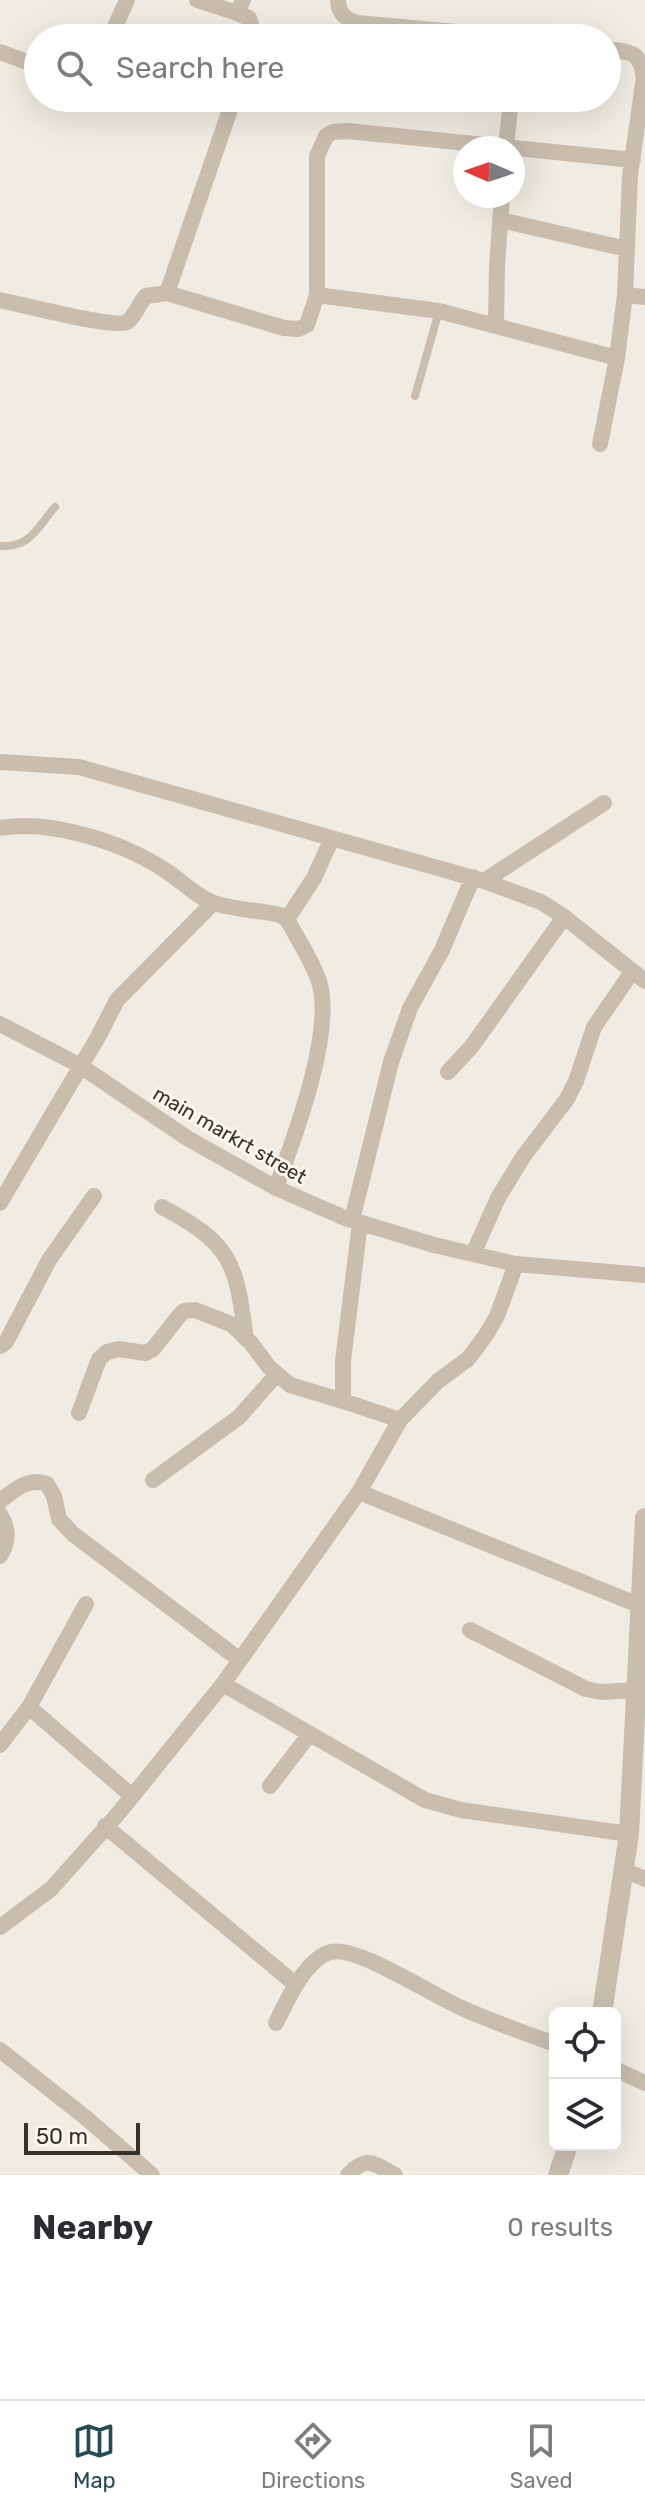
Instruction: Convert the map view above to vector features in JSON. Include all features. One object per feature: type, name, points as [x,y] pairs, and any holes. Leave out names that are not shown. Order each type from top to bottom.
[{"type":"street","points":[[116,24],[127,0]]},
{"type":"street","points":[[197,0],[240,6],[251,24]]},
{"type":"street","points":[[338,0],[340,11],[347,20],[368,24]]},
{"type":"street","points":[[600,444],[617,358],[625,295],[644,77],[637,56],[621,51]]},
{"type":"street","points":[[0,52],[24,61]]},
{"type":"street","points":[[167,293],[229,112]]},
{"type":"street","points":[[507,136],[510,112]]},
{"type":"street","points":[[0,300],[105,322],[124,323],[130,320],[146,296],[167,293],[284,328],[298,329],[307,325],[317,295],[317,156],[326,136],[348,131],[453,142]]},
{"type":"street","points":[[525,151],[636,170]]},
{"type":"street","points":[[496,326],[501,208]]},
{"type":"street","points":[[500,220],[627,249]]},
{"type":"street","points":[[317,295],[439,311],[617,358]]},
{"type":"street","points":[[625,295],[645,297]]},
{"type":"street","points":[[0,762],[79,767],[479,879],[541,902],[639,977],[594,1027],[567,1099],[523,1157],[498,1198],[473,1254]]},
{"type":"street","points":[[343,1401],[343,1361],[356,1222],[391,1062],[410,1008],[479,879],[604,803]]},
{"type":"street","points":[[0,828],[16,825],[43,827],[113,844],[156,864],[213,903],[280,915],[287,919],[321,987],[322,1035],[299,1122],[276,1188]]},
{"type":"street","points":[[287,919],[314,878],[332,838]]},
{"type":"street","points":[[0,1203],[117,1000],[213,903]]},
{"type":"street","points":[[448,1072],[472,1046],[564,917]]},
{"type":"street","name":"main markrt street","points":[[0,1024],[79,1065],[187,1138],[276,1188],[356,1222],[516,1264],[645,1275]]},
{"type":"street","points":[[0,1346],[6,1342],[49,1260],[94,1196]]},
{"type":"street","points":[[162,1207],[196,1225],[218,1244],[234,1270],[241,1296],[246,1339]]},
{"type":"street","points":[[0,1927],[51,1889],[223,1684],[359,1492],[400,1420],[438,1381],[468,1359],[486,1335],[497,1316],[516,1264]]},
{"type":"street","points":[[79,1413],[99,1359],[107,1352],[119,1349],[145,1353],[153,1349],[184,1311],[195,1310],[231,1324],[290,1385],[400,1420]]},
{"type":"street","points":[[153,1480],[239,1417],[277,1374]]},
{"type":"street","points":[[0,1501],[26,1483],[36,1481],[47,1484],[54,1496],[59,1519],[73,1534],[240,1660]]},
{"type":"street","points":[[359,1492],[641,1606]]},
{"type":"street","points":[[0,1514],[7,1529],[6,1546],[0,1556]]},
{"type":"street","points":[[603,2007],[629,1834],[645,1518]]},
{"type":"street","points":[[0,1745],[29,1707],[86,1604]]},
{"type":"street","points":[[470,1630],[586,1689],[601,1692],[637,1690]]},
{"type":"street","points":[[223,1684],[425,1800],[461,1810],[629,1834]]},
{"type":"street","points":[[29,1707],[132,1796]]},
{"type":"street","points":[[270,1786],[309,1735]]},
{"type":"street","points":[[105,1826],[295,1984]]},
{"type":"street","points":[[624,1870],[645,1879]]},
{"type":"street","points":[[276,2023],[295,1984],[328,1952],[356,1954],[463,2009],[549,2042]]},
{"type":"street","points":[[0,2050],[85,2117],[142,2172]]},
{"type":"street","points":[[621,2072],[645,2083]]},
{"type":"street","points":[[558,2175],[566,2151]]},
{"type":"street","points":[[348,2175],[365,2162],[374,2163],[395,2175]]},
{"type":"lane","points":[[415,396],[439,311]]},
{"type":"lane","points":[[0,546],[24,544],[55,507]]}]
